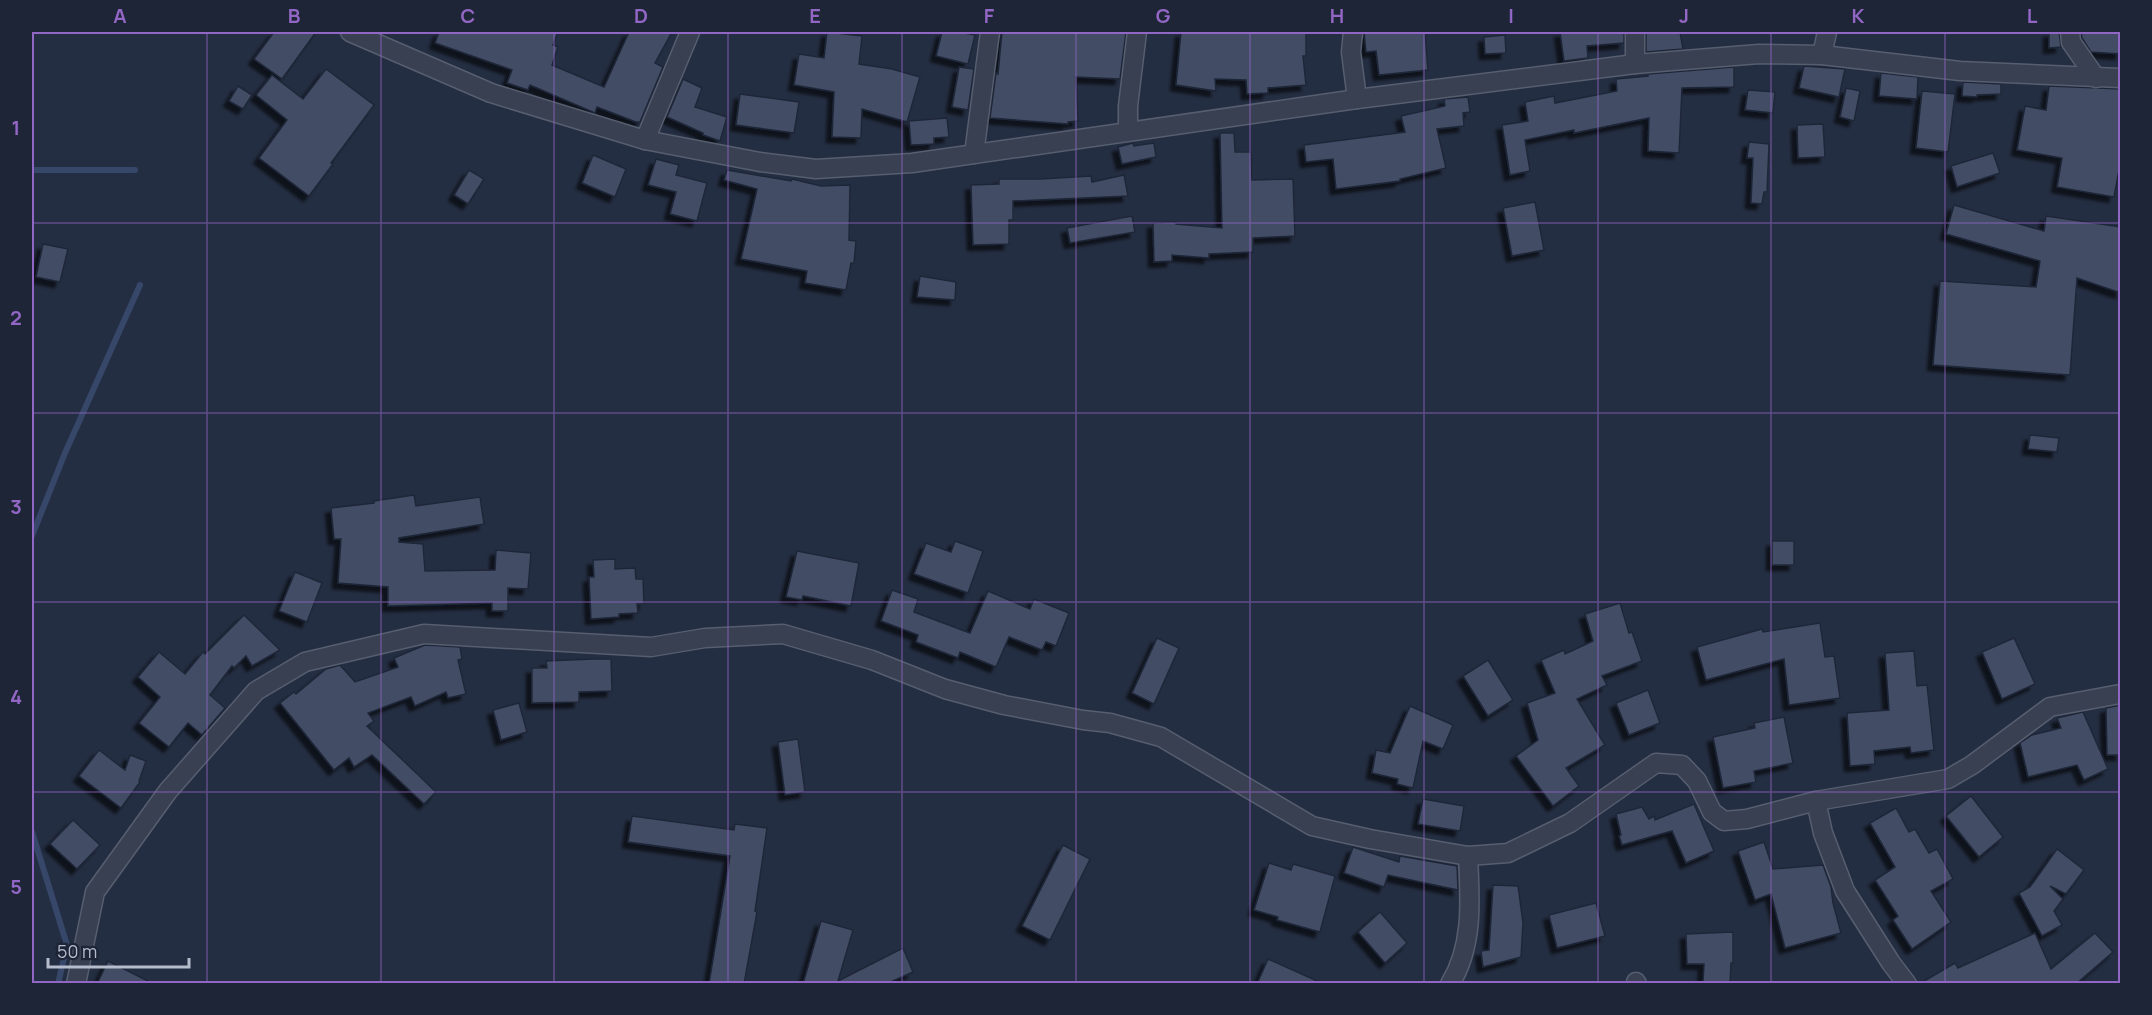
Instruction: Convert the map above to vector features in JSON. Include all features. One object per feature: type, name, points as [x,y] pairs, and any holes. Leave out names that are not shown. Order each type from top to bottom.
[{"type":"street","points":[[350,32],[491,93],[645,140],[760,162],[816,169],[912,163],[1357,99],[1635,64],[1759,54],[1822,55],[1960,71],[2121,78]]},
{"type":"street","points":[[645,140],[690,32]]},
{"type":"street","points":[[974,154],[990,32]]},
{"type":"street","points":[[1128,131],[1128,106],[1137,32]]},
{"type":"street","points":[[1353,32],[1352,52],[1357,99]]},
{"type":"street","points":[[1635,32],[1635,64]]},
{"type":"street","points":[[1822,55],[1827,32]]},
{"type":"street","points":[[2070,32],[2071,42],[2096,78]]},
{"type":"street","points":[[76,984],[95,892],[168,791],[256,691],[305,662],[424,634],[651,647],[705,638],[783,634],[872,660],[945,689],[1004,705],[1110,723],[1161,737],[1312,826],[1370,839],[1468,856],[1508,853],[1570,823],[1656,763],[1682,765],[1697,781],[1712,812],[1724,821],[1747,819],[1816,801],[1948,779],[1972,765],[2050,707],[2121,694]]},
{"type":"street","points":[[1816,801],[1823,833],[1845,891],[1907,984]]},
{"type":"street","points":[[1450,984],[1464,954],[1471,903],[1468,856]]},
{"type":"building","points":[[274,32],[316,32],[282,79],[254,59]]},
{"type":"building","points":[[439,32],[558,32],[553,45],[558,47],[552,65],[604,87],[629,32],[672,32],[655,63],[663,67],[640,122],[636,122],[597,107],[595,113],[530,85],[528,90],[507,83],[512,70],[435,43]]},
{"type":"building","points":[[827,32],[862,36],[859,64],[892,69],[920,77],[907,122],[862,109],[861,138],[832,137],[834,92],[794,85],[799,54],[824,58]]},
{"type":"building","points":[[942,32],[975,35],[968,64],[936,56]]},
{"type":"building","points":[[1002,32],[1126,32],[1120,79],[1076,77],[1078,121],[1068,122],[1068,124],[990,118],[996,73],[998,74]]},
{"type":"building","points":[[1181,32],[1306,32],[1306,56],[1303,56],[1306,85],[1268,88],[1268,93],[1247,94],[1246,80],[1215,79],[1216,91],[1176,85]]},
{"type":"building","points":[[1364,32],[1425,32],[1428,70],[1379,75],[1376,51],[1366,52]]},
{"type":"building","points":[[1560,32],[1624,32],[1624,43],[1587,46],[1588,58],[1564,61]]},
{"type":"building","points":[[1646,32],[1680,32],[1683,49],[1646,52]]},
{"type":"building","points":[[2049,32],[2059,32],[2061,47],[2049,48]]},
{"type":"building","points":[[2081,32],[2121,32],[2121,54],[2091,52]]},
{"type":"building","points":[[1505,35],[1506,53],[1485,54],[1484,37]]},
{"type":"building","points":[[1804,66],[1845,69],[1839,97],[1799,88]]},
{"type":"building","points":[[959,67],[974,69],[968,110],[952,107]]},
{"type":"building","points":[[1734,67],[1734,87],[1682,88],[1679,153],[1648,151],[1649,118],[1525,140],[1530,171],[1510,175],[1502,125],[1528,121],[1525,102],[1554,96],[1555,103],[1617,91],[1616,79]]},
{"type":"building","points":[[326,69],[374,105],[309,196],[259,158],[287,120],[256,95],[272,75],[303,99]]},
{"type":"building","points":[[1881,73],[1918,77],[1917,99],[1879,96]]},
{"type":"building","points":[[683,79],[702,88],[695,107],[727,117],[720,141],[667,117]]},
{"type":"building","points":[[1963,82],[2001,84],[2001,94],[1962,96]]},
{"type":"building","points":[[238,86],[252,95],[243,109],[229,101]]},
{"type":"building","points":[[2049,86],[2121,89],[2121,159],[2114,197],[2057,187],[2062,158],[2017,150],[2025,106],[2046,110]]},
{"type":"building","points":[[1846,88],[1860,91],[1854,121],[1840,117]]},
{"type":"building","points":[[1748,90],[1775,92],[1773,113],[1745,110]]},
{"type":"building","points":[[1922,91],[1955,94],[1948,152],[1916,148]]},
{"type":"building","points":[[740,94],[799,102],[794,133],[736,125]]},
{"type":"building","points":[[1468,97],[1470,112],[1463,113],[1464,126],[1437,129],[1446,168],[1400,179],[1400,181],[1336,189],[1333,159],[1306,162],[1304,145],[1405,132],[1401,116],[1445,106],[1444,99]]},
{"type":"building","points":[[947,118],[949,137],[934,138],[934,144],[911,145],[909,121]]},
{"type":"building","points":[[1823,124],[1825,157],[1798,158],[1797,125]]},
{"type":"building","points":[[1220,133],[1234,133],[1235,152],[1251,152],[1252,180],[1293,179],[1295,236],[1253,238],[1253,252],[1209,254],[1209,258],[1172,255],[1172,261],[1154,262],[1153,223],[1176,222],[1176,224],[1222,228]]},
{"type":"building","points":[[1749,142],[1769,144],[1767,192],[1764,192],[1762,204],[1751,203],[1753,158],[1747,158]]},
{"type":"building","points":[[1133,143],[1134,146],[1154,143],[1156,157],[1122,164],[1118,147]]},
{"type":"building","points":[[1993,153],[2000,173],[1957,187],[1951,166]]},
{"type":"building","points":[[593,155],[626,169],[615,197],[582,183]]},
{"type":"building","points":[[656,159],[679,165],[676,175],[707,183],[697,221],[670,214],[676,192],[648,185]]},
{"type":"building","points":[[469,170],[484,179],[468,204],[454,195]]},
{"type":"building","points":[[727,170],[791,181],[792,179],[821,186],[850,185],[849,240],[856,241],[854,263],[851,263],[846,290],[805,283],[807,271],[741,259],[757,189],[724,180]]},
{"type":"building","points":[[1124,175],[1128,196],[1013,201],[1013,220],[1009,220],[1009,244],[973,245],[971,185],[999,184],[999,179],[1091,176],[1092,182]]},
{"type":"building","points":[[1535,202],[1544,250],[1512,256],[1503,208]]},
{"type":"building","points":[[1954,205],[2044,231],[2046,216],[2121,227],[2121,293],[2077,278],[2070,375],[1933,365],[1940,281],[2036,287],[2040,261],[1946,234]]},
{"type":"building","points":[[1132,216],[1135,232],[1070,243],[1067,228]]},
{"type":"building","points":[[43,244],[68,249],[60,282],[36,277]]},
{"type":"building","points":[[920,276],[956,282],[955,300],[917,297]]},
{"type":"building","points":[[2030,435],[2059,438],[2057,452],[2028,449]]},
{"type":"building","points":[[414,495],[416,506],[480,497],[484,524],[399,538],[399,542],[423,544],[425,571],[495,570],[496,550],[531,553],[528,589],[508,588],[508,611],[492,611],[492,603],[388,606],[388,587],[338,583],[341,539],[334,539],[331,508]]},
{"type":"building","points":[[955,541],[983,551],[968,593],[914,574],[926,543],[951,552]]},
{"type":"building","points":[[1772,541],[1794,541],[1794,565],[1772,565]]},
{"type":"building","points":[[797,551],[859,563],[851,606],[803,596],[802,600],[786,597]]},
{"type":"building","points":[[615,559],[615,569],[635,568],[636,579],[643,579],[644,604],[637,604],[638,613],[591,619],[589,577],[594,577],[593,560]]},
{"type":"building","points":[[295,572],[322,583],[307,622],[279,611]]},
{"type":"building","points":[[892,590],[918,599],[914,612],[970,633],[988,591],[1030,609],[1034,599],[1069,613],[1056,646],[1046,642],[1042,650],[1009,637],[996,667],[960,652],[958,658],[916,642],[918,635],[881,621]]},
{"type":"building","points":[[1620,603],[1629,633],[1632,632],[1642,661],[1602,676],[1607,685],[1577,699],[1605,745],[1566,768],[1579,786],[1553,806],[1516,756],[1538,740],[1527,703],[1555,693],[1541,660],[1564,650],[1565,654],[1593,641],[1585,614]]},
{"type":"building","points":[[244,615],[280,650],[252,666],[246,656],[234,668],[232,666],[210,695],[225,708],[202,735],[188,723],[169,747],[139,723],[160,697],[138,677],[159,652],[185,674],[203,652],[205,654]]},
{"type":"building","points":[[1820,623],[1825,657],[1834,656],[1840,698],[1789,705],[1784,659],[1706,680],[1697,647],[1762,629],[1763,632]]},
{"type":"building","points":[[1157,638],[1179,648],[1154,704],[1132,693]]},
{"type":"building","points":[[2014,638],[2035,684],[2002,699],[1982,652]]},
{"type":"building","points":[[425,645],[460,647],[462,659],[458,660],[466,694],[448,698],[446,692],[415,706],[411,697],[368,713],[374,721],[367,726],[436,792],[424,804],[372,755],[354,767],[349,758],[334,770],[280,703],[294,692],[296,694],[326,669],[340,665],[355,682],[398,667],[394,658]]},
{"type":"building","points":[[1914,651],[1917,686],[1927,685],[1934,750],[1911,753],[1910,747],[1874,751],[1875,764],[1850,766],[1847,713],[1889,710],[1885,653]]},
{"type":"building","points":[[611,659],[612,691],[579,692],[579,702],[532,703],[532,668],[547,668],[546,661]]},
{"type":"building","points":[[1488,660],[1513,700],[1488,716],[1463,676]]},
{"type":"building","points":[[1648,690],[1660,723],[1629,735],[1616,703]]},
{"type":"building","points":[[519,703],[527,732],[501,740],[493,710]]},
{"type":"building","points":[[2121,705],[2121,755],[2107,755],[2106,708]]},
{"type":"building","points":[[1410,706],[1453,725],[1443,749],[1423,741],[1413,788],[1397,784],[1398,779],[1372,773],[1376,750],[1390,753]]},
{"type":"building","points":[[2083,712],[2108,769],[2084,780],[2077,765],[2028,777],[2020,743],[2032,735],[2061,728],[2057,718]]},
{"type":"building","points":[[1784,717],[1793,763],[1754,771],[1756,782],[1723,788],[1713,737],[1755,728],[1754,723]]},
{"type":"building","points":[[798,739],[805,792],[785,795],[778,742]]},
{"type":"building","points":[[99,750],[125,770],[130,755],[146,761],[140,782],[121,808],[79,776]]},
{"type":"building","points":[[1971,796],[2003,837],[1979,857],[1946,816]]},
{"type":"building","points":[[1423,799],[1464,806],[1460,831],[1418,824]]},
{"type":"building","points":[[1694,804],[1714,851],[1686,863],[1672,831],[1622,845],[1616,814],[1642,807],[1649,819],[1654,816],[1655,820]]},
{"type":"building","points":[[1896,808],[1909,832],[1915,829],[1929,853],[1937,849],[1953,879],[1931,891],[1951,922],[1912,949],[1893,920],[1898,916],[1875,880],[1895,867],[1870,823]]},
{"type":"building","points":[[632,816],[734,830],[735,824],[767,828],[755,911],[757,912],[744,984],[709,984],[730,856],[628,842]]},
{"type":"building","points":[[73,820],[100,845],[77,869],[50,844]]},
{"type":"building","points":[[1764,842],[1773,869],[1823,865],[1831,887],[1841,933],[1785,948],[1771,894],[1755,900],[1738,851]]},
{"type":"building","points":[[1063,845],[1090,859],[1050,940],[1022,926]]},
{"type":"building","points":[[1353,847],[1399,862],[1400,856],[1457,866],[1458,890],[1388,875],[1384,887],[1344,873]]},
{"type":"building","points":[[2057,849],[2084,870],[2066,894],[2050,886],[2063,899],[2054,911],[2062,925],[2042,936],[2019,893],[2030,887]]},
{"type":"building","points":[[1269,863],[1291,870],[1293,864],[1335,876],[1320,932],[1277,920],[1278,917],[1254,910]]},
{"type":"building","points":[[1493,885],[1518,886],[1523,923],[1521,957],[1483,967],[1481,951],[1489,950]]},
{"type":"building","points":[[1596,903],[1605,936],[1557,948],[1549,915]]},
{"type":"building","points":[[1380,912],[1407,943],[1385,963],[1358,932]]},
{"type":"building","points":[[821,921],[853,930],[838,981],[903,948],[913,972],[886,984],[803,984]]},
{"type":"building","points":[[1733,932],[1730,984],[1703,984],[1704,964],[1687,964],[1686,934]]},
{"type":"building","points":[[2035,933],[2051,969],[2095,933],[2113,952],[2076,984],[1919,984],[1955,963],[1958,968]]},
{"type":"building","points":[[1268,959],[1324,984],[1257,984]]},
{"type":"building","points":[[108,961],[154,984],[97,984]]},
{"type":"waterway","points":[[32,170],[135,170]]},
{"type":"waterway","points":[[32,536],[65,453],[140,285]]},
{"type":"waterway","points":[[32,832],[67,945],[58,984]]}]
